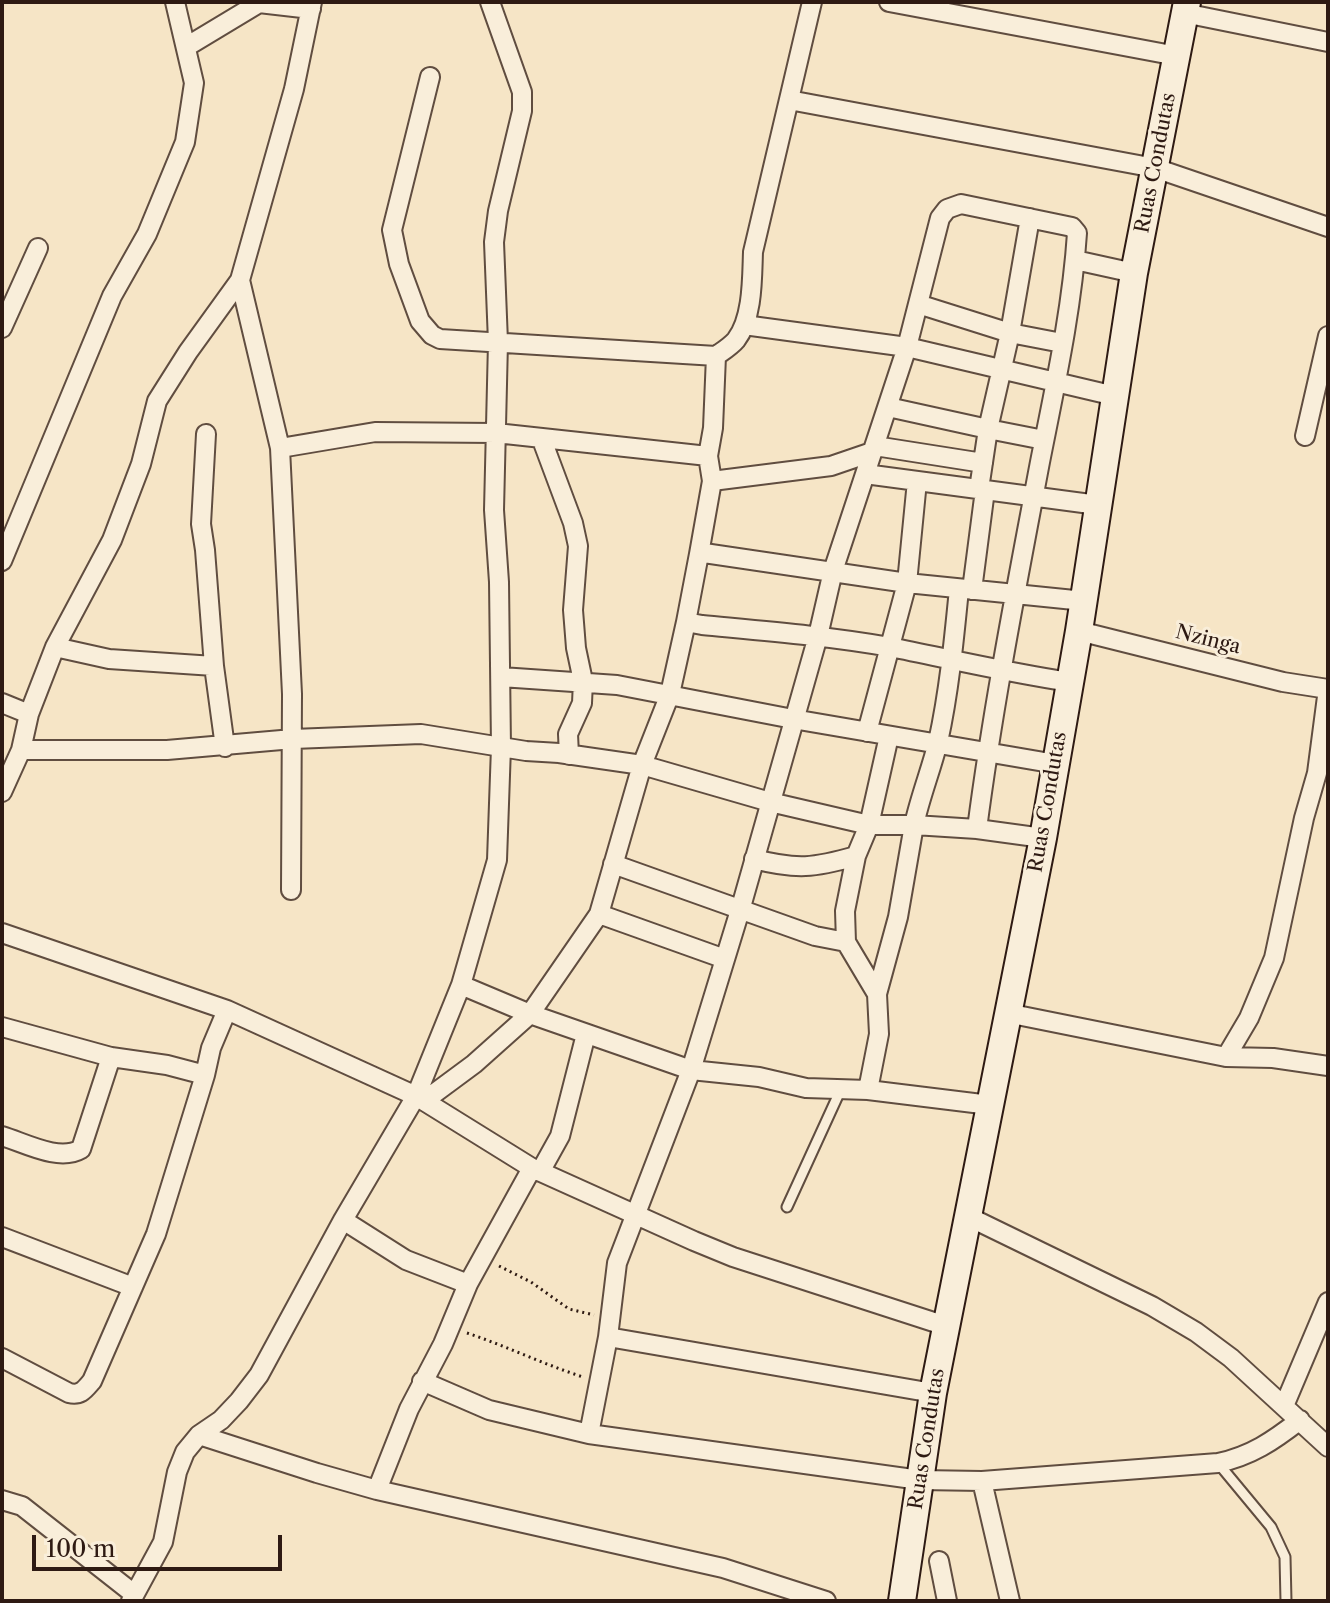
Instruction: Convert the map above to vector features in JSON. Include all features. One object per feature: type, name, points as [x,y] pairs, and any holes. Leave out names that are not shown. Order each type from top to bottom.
[{"type":"street","points":[[2,561],[112,296],[147,234],[185,142],[194,83],[175,2]]},
{"type":"street","points":[[2,1500],[22,1506],[132,1598],[163,1542],[177,1472],[185,1452],[199,1435],[221,1420],[259,1375],[343,1220],[420,1098],[461,985],[497,860],[501,677],[494,510],[498,342],[494,242],[498,211],[519,131],[522,92],[490,2]]},
{"type":"street","points":[[430,77],[392,230],[394,246],[420,321],[432,335],[440,339],[716,356],[737,339],[744,325],[753,252],[812,2]]},
{"type":"street","points":[[889,2],[1177,56]]},
{"type":"street","points":[[2,792],[21,750],[29,714],[55,647],[112,540],[141,464],[157,401],[240,280],[294,89],[311,6],[259,3],[186,47]]},
{"type":"street","points":[[1185,8],[1328,42]]},
{"type":"street","name":"Ruas Condutas","points":[[902,1601],[933,1393],[1043,838],[1084,601],[1134,273],[1185,8]]},
{"type":"street","points":[[789,100],[1155,168],[1328,227]]},
{"type":"street","points":[[589,1434],[609,1328],[617,1263],[691,1070],[741,907],[818,636],[833,571],[907,347],[940,218],[947,209],[961,204],[1075,228],[1075,260],[1062,343],[987,752],[977,829]]},
{"type":"street","points":[[868,1090],[878,1049],[877,994],[898,917],[920,796],[937,744],[966,589],[988,429],[1010,333],[1030,218]]},
{"type":"street","points":[[2,328],[38,248]]},
{"type":"street","points":[[1075,260],[1134,273]]},
{"type":"street","points":[[240,280],[280,448],[293,739],[291,890]]},
{"type":"street","points":[[918,304],[1010,333],[1062,343]]},
{"type":"street","points":[[744,325],[907,347],[1115,396]]},
{"type":"street","points":[[1305,436],[1328,336]]},
{"type":"street","points":[[420,1098],[474,1064],[530,1014],[599,914],[642,765],[670,694],[686,622],[712,481],[708,456],[713,428],[716,356]]},
{"type":"street","points":[[888,407],[1044,440]]},
{"type":"street","points":[[280,448],[367,433],[496,433],[708,456]]},
{"type":"street","points":[[206,434],[201,524],[225,747]]},
{"type":"street","points":[[542,440],[577,536],[573,610],[583,681],[582,703],[568,734],[569,755]]},
{"type":"street","points":[[712,481],[831,466],[873,449],[983,463]]},
{"type":"street","points":[[865,474],[1098,505]]},
{"type":"street","points":[[867,732],[907,583],[917,481]]},
{"type":"street","points":[[699,554],[907,583],[1084,601]]},
{"type":"street","points":[[686,622],[818,636],[1001,672],[1070,682]]},
{"type":"street","name":"Nzinga","points":[[1079,631],[1283,682],[1328,689]]},
{"type":"street","points":[[55,647],[109,659],[214,666]]},
{"type":"street","points":[[501,677],[583,681],[670,694],[793,719],[1056,764]]},
{"type":"street","points":[[1226,1057],[1249,1018],[1274,958],[1304,818],[1317,773],[1328,689]]},
{"type":"street","points":[[2,703],[29,714]]},
{"type":"street","points":[[21,750],[167,750],[293,739],[421,734],[642,765],[770,802],[869,825],[977,829],[1043,838]]},
{"type":"street","points":[[877,994],[846,942],[845,911],[856,856],[869,825],[889,736]]},
{"type":"street","points":[[754,859],[788,868],[827,864],[856,856]]},
{"type":"street","points":[[613,864],[741,907],[815,936],[846,942]]},
{"type":"street","points":[[599,914],[725,959]]},
{"type":"street","points":[[2,933],[227,1010],[420,1098],[536,1170],[733,1257],[946,1326]]},
{"type":"street","points":[[461,985],[530,1014],[691,1070],[759,1077],[806,1088],[868,1090],[990,1105]]},
{"type":"street","points":[[3,1362],[69,1393],[84,1391],[92,1381],[156,1234],[211,1048],[227,1010]]},
{"type":"street","points":[[1007,1013],[1226,1057],[1273,1058],[1328,1066]]},
{"type":"street","points":[[2,1027],[111,1057],[167,1065],[205,1075]]},
{"type":"street","points":[[377,1490],[422,1381],[451,1328],[481,1257],[560,1136],[586,1034]]},
{"type":"street","points":[[2,1136],[62,1155],[81,1149],[111,1057]]},
{"type":"street","points":[[967,1216],[1163,1313],[1231,1358],[1328,1447]]},
{"type":"street","points":[[343,1220],[406,1260],[468,1284]]},
{"type":"street","points":[[2,1237],[133,1287]]},
{"type":"street","points":[[1284,1406],[1328,1302]]},
{"type":"street","points":[[609,1328],[933,1393]]},
{"type":"street","points":[[422,1381],[489,1410],[589,1434],[920,1480],[982,1481],[1218,1463],[1241,1458],[1264,1447],[1300,1420]]},
{"type":"street","points":[[199,1435],[377,1490],[723,1568],[779,1593],[826,1601]]},
{"type":"street","points":[[982,1481],[1010,1601]]},
{"type":"street","points":[[939,1561],[947,1601]]},
{"type":"lane","points":[[787,1207],[841,1089]]},
{"type":"lane","points":[[1218,1463],[1271,1527],[1285,1557],[1286,1601]]},
{"type":"path","points":[[481,1257],[531,1282],[569,1309],[609,1328]]},
{"type":"path","points":[[451,1328],[493,1342],[539,1363],[598,1382]]}]
